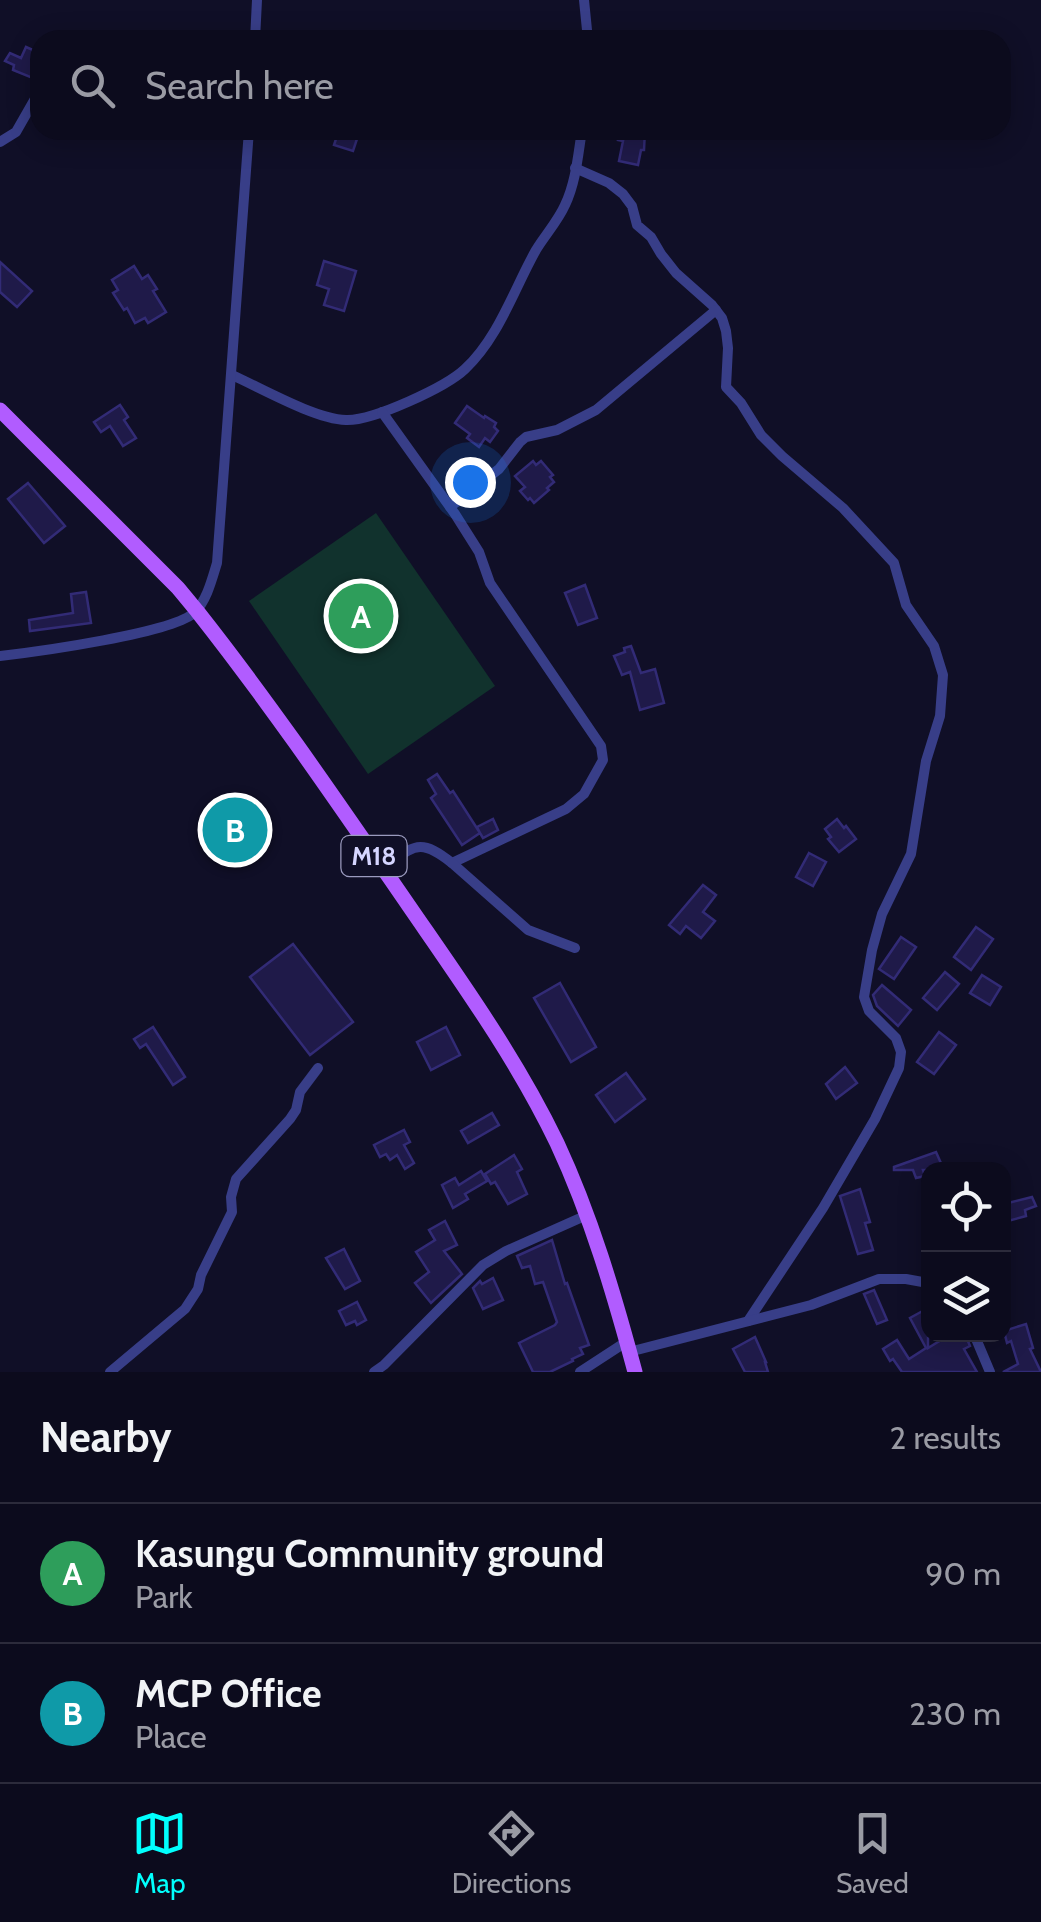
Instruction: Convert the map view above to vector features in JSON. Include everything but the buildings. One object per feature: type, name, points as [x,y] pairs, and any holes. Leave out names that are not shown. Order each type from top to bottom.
[{"type":"main road","name":"M18","points":[[0,410],[197,611],[264,698],[484,1013],[523,1076],[587,1215],[634,1372]]},
{"type":"street","points":[[256,30],[257,0]]},
{"type":"street","points":[[584,0],[587,30]]},
{"type":"street","points":[[0,142],[16,132],[30,108]]},
{"type":"street","points":[[0,656],[171,626],[197,611],[208,589],[216,563],[248,140]]},
{"type":"street","points":[[232,376],[304,408],[354,420],[382,412],[461,373],[498,324],[534,252],[564,207],[580,140]]},
{"type":"street","points":[[575,168],[624,194],[637,224],[676,273],[722,318],[728,348],[728,390],[761,435],[843,508],[894,563],[906,604],[934,646],[943,675],[940,716],[926,761],[911,854],[882,914],[864,997],[868,1011],[896,1038],[899,1068],[875,1119],[823,1208],[748,1321]]},
{"type":"street","points":[[450,507],[499,469],[520,442],[557,430],[596,410],[716,310]]},
{"type":"street","points":[[382,412],[450,507],[478,552],[490,583],[600,746],[604,760],[584,794],[566,809],[452,864]]},
{"type":"street","points":[[382,867],[413,848],[434,848],[528,930],[575,948]]},
{"type":"street","points":[[110,1372],[185,1309],[198,1290],[201,1275],[232,1212],[236,1179],[290,1119],[300,1092],[318,1068]]},
{"type":"street","points":[[374,1372],[483,1266],[506,1251],[587,1215]]},
{"type":"street","points":[[580,1372],[628,1347],[811,1305],[879,1279],[921,1282]]},
{"type":"street","points":[[977,1342],[990,1372]]},
{"type":"green space","points":[[376,513],[495,686],[368,774],[249,601]]},
{"type":"place","name":"Kasungu Community ground","points":[[361,616]]},
{"type":"place","name":"MCP Office","points":[[235,830]]}]
